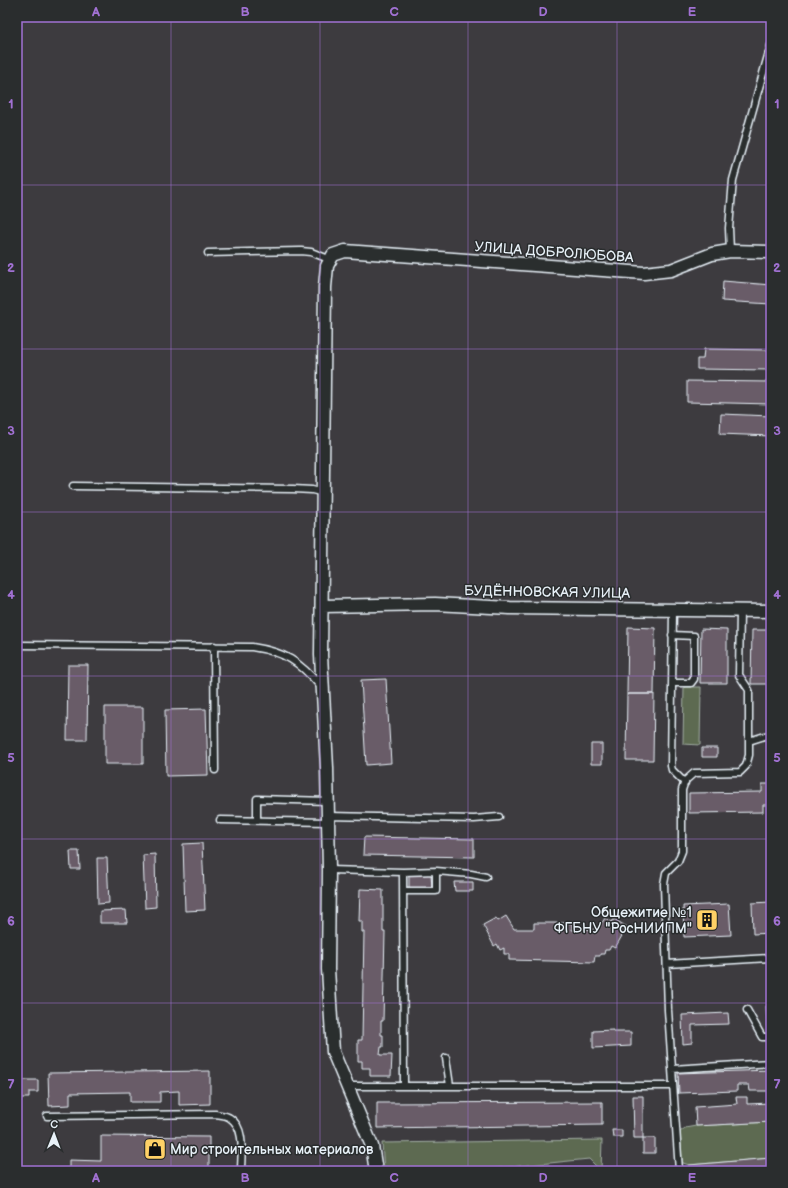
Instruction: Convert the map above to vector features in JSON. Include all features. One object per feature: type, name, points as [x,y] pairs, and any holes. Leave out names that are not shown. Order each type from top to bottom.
[{"type":"street","name":"УЛИЦА ДОБРОЛЮБОВА","points":[[332,257],[345,251],[359,251],[381,254],[644,273],[671,270],[712,254],[730,251],[771,252]]},
{"type":"street","points":[[332,257],[327,266],[325,287],[324,493],[321,655],[328,801],[328,969],[333,1052],[372,1146],[376,1171]]},
{"type":"street","name":"БУДЁННОВСКАЯ УЛИЦА","points":[[322,606],[435,604],[510,608],[771,611]]},
{"type":"lane","points":[[730,251],[729,228],[734,180],[771,45]]},
{"type":"lane","points":[[208,254],[301,251],[332,257]]},
{"type":"lane","points":[[73,486],[293,489],[312,490],[324,493]]},
{"type":"lane","points":[[673,610],[670,766],[685,783]]},
{"type":"lane","points":[[679,1171],[668,1010],[664,884],[666,873],[678,861],[682,851],[682,790],[685,783],[694,773],[740,772],[746,766],[749,755],[749,690],[738,675],[740,610]]},
{"type":"lane","points":[[672,635],[694,636],[694,680],[691,683],[672,682]]},
{"type":"lane","points":[[17,645],[252,647],[270,650],[301,666],[323,690]]},
{"type":"lane","points":[[214,646],[216,770]]},
{"type":"lane","points":[[749,741],[771,734]]},
{"type":"lane","points":[[257,820],[257,799],[328,801]]},
{"type":"lane","points":[[220,820],[499,817]]},
{"type":"lane","points":[[329,870],[403,872],[436,871],[486,877]]},
{"type":"lane","points":[[403,891],[436,891],[436,871]]},
{"type":"lane","points":[[403,872],[404,1086]]},
{"type":"lane","points":[[667,964],[771,958]]},
{"type":"lane","points":[[747,1010],[762,1037],[771,1037]]},
{"type":"lane","points":[[446,1058],[450,1086]]},
{"type":"lane","points":[[672,1069],[771,1063]]},
{"type":"lane","points":[[347,1086],[673,1086]]},
{"type":"lane","points":[[47,1116],[215,1114],[229,1117],[237,1124],[241,1136],[242,1171]]},
{"type":"green space","points":[[684,687],[701,687],[700,745],[683,744]]},
{"type":"green space","points":[[771,1122],[771,1158],[689,1165],[683,1163],[680,1132],[685,1128],[696,1126]]},
{"type":"green space","points":[[602,1140],[601,1171],[589,1159],[490,1169],[489,1171],[384,1171],[382,1143]]},
{"type":"building","points":[[723,281],[771,285],[771,304],[722,301]]},
{"type":"building","points":[[704,349],[771,350],[771,370],[697,369],[697,359],[703,359]]},
{"type":"building","points":[[687,381],[771,382],[771,404],[687,402]]},
{"type":"building","points":[[721,414],[771,416],[771,436],[720,434]]},
{"type":"building","points":[[628,627],[655,628],[654,694],[627,694]]},
{"type":"building","points":[[701,629],[727,630],[727,683],[700,683]]},
{"type":"building","points":[[752,630],[771,630],[771,684],[751,684]]},
{"type":"building","points":[[68,665],[88,665],[87,740],[67,740]]},
{"type":"building","points":[[386,679],[391,763],[366,765],[361,680]]},
{"type":"building","points":[[627,694],[654,694],[653,760],[626,760]]},
{"type":"building","points":[[105,707],[143,707],[143,764],[105,764]]},
{"type":"building","points":[[206,709],[208,775],[166,776],[165,710]]},
{"type":"building","points":[[591,744],[602,744],[602,764],[591,764]]},
{"type":"building","points":[[702,748],[717,748],[717,757],[702,757]]},
{"type":"building","points":[[762,784],[771,784],[771,805],[763,805],[763,812],[689,813],[689,793],[762,792]]},
{"type":"building","points":[[364,837],[474,839],[474,857],[363,855]]},
{"type":"building","points":[[202,843],[205,910],[185,911],[183,844]]},
{"type":"building","points":[[70,851],[79,851],[80,869],[71,869]]},
{"type":"building","points":[[155,854],[156,907],[145,908],[143,855]]},
{"type":"building","points":[[97,858],[107,858],[109,903],[98,904]]},
{"type":"building","points":[[409,874],[431,874],[432,888],[409,888]]},
{"type":"building","points":[[454,882],[473,882],[473,891],[455,891]]},
{"type":"building","points":[[360,889],[383,890],[383,932],[385,932],[383,1021],[381,1021],[381,1035],[383,1035],[383,1047],[381,1047],[380,1055],[392,1055],[391,1076],[370,1076],[370,1068],[362,1068],[362,1061],[358,1061],[358,1040],[362,1040],[364,932],[362,932],[362,921],[359,921]]},
{"type":"building","points":[[771,902],[771,933],[753,934],[752,903]]},
{"type":"building","name":"Общежитие №1 ФГБНУ \"РосНИИПМ\"","points":[[729,904],[731,935],[684,937],[683,906]]},
{"type":"building","points":[[126,910],[127,923],[100,923],[100,911]]},
{"type":"building","points":[[506,916],[514,929],[534,929],[534,923],[572,923],[572,930],[598,929],[605,918],[612,922],[614,919],[627,927],[615,948],[611,946],[609,950],[605,950],[604,954],[595,956],[594,962],[509,960],[509,954],[504,954],[504,948],[500,950],[497,944],[494,946],[483,925],[496,918],[498,921]]},
{"type":"building","points":[[766,1006],[771,1006],[771,1027],[767,1027]]},
{"type":"building","points":[[728,1013],[729,1024],[692,1025],[692,1043],[683,1044],[682,1015]]},
{"type":"building","points":[[613,1030],[613,1032],[631,1032],[631,1046],[593,1048],[593,1031]]},
{"type":"building","points":[[771,1070],[771,1091],[750,1091],[749,1085],[737,1085],[737,1091],[679,1093],[678,1073]]},
{"type":"building","points":[[210,1071],[210,1104],[179,1105],[179,1091],[160,1092],[160,1102],[130,1102],[130,1092],[70,1093],[70,1105],[49,1106],[48,1073]]},
{"type":"building","points":[[17,1080],[38,1080],[38,1092],[29,1092],[29,1098],[17,1098]]},
{"type":"building","points":[[633,1096],[643,1096],[643,1138],[634,1138]]},
{"type":"building","points":[[736,1097],[747,1097],[747,1104],[771,1103],[771,1122],[696,1126],[695,1107],[737,1104]]},
{"type":"building","points":[[602,1102],[602,1125],[377,1128],[377,1103]]},
{"type":"building","points":[[612,1130],[622,1130],[622,1137],[613,1137]]},
{"type":"building","name":"Мир строительных материалов","points":[[101,1136],[209,1137],[209,1171],[69,1171],[69,1160],[101,1161]]},
{"type":"building","points":[[643,1138],[655,1138],[655,1153],[643,1153]]},
{"type":"building","points":[[771,1158],[771,1171],[690,1171],[689,1165]]},
{"type":"place","name":"Общежитие №1 ФГБНУ \"РосНИИПМ\"","points":[[707,920]]},
{"type":"place","name":"Мир строительных материалов","points":[[155,1149]]}]
